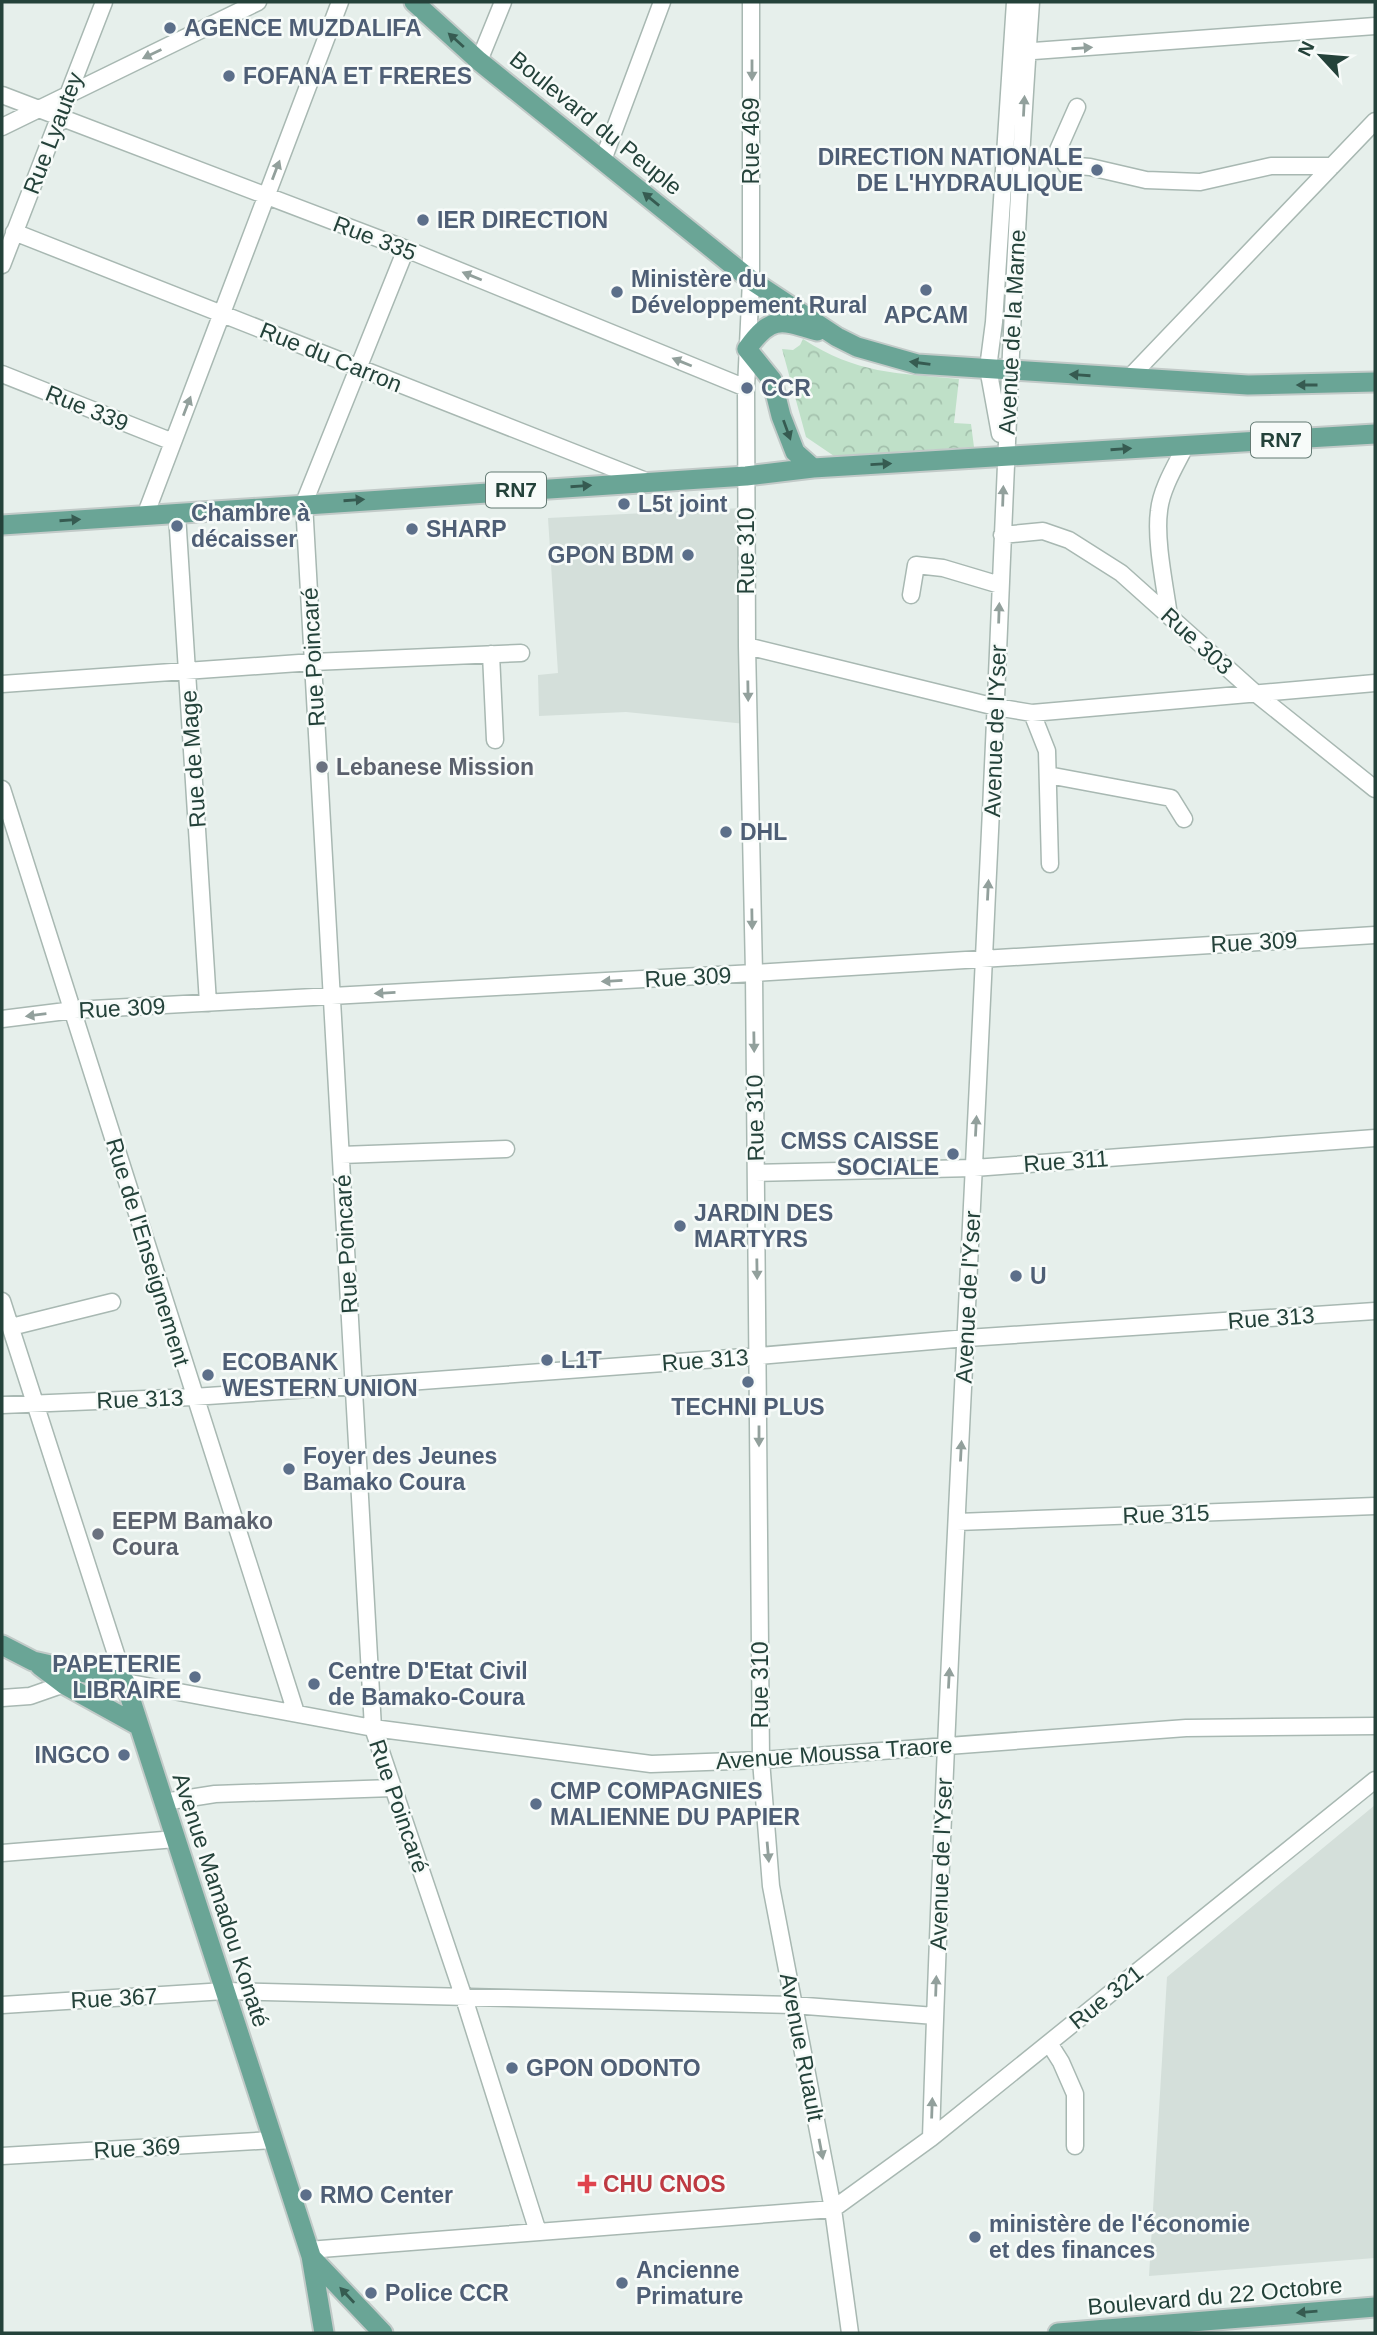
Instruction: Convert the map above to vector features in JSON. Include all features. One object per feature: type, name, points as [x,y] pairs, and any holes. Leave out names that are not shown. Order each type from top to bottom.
[{"type":"main road","name":"Boulevard du Peuple","points":[[414,2],[479,61],[751,279],[837,337]]},
{"type":"main road","points":[[813,468],[795,452],[781,416],[772,380],[747,349],[757,335],[770,324],[785,322],[918,364],[1248,385],[1375,382]]},
{"type":"main road","name":"RN7","points":[[2,525],[304,503],[746,476],[813,468],[1375,434]]},
{"type":"main road","points":[[2,1645],[33,1661],[65,1685],[139,1726]]},
{"type":"main road","points":[[33,1661],[125,1682]]},
{"type":"main road","name":"Avenue Mamadou Konaté","points":[[125,1682],[309,2253],[324,2333]]},
{"type":"main road","name":"Avenue Mamadou Konaté","points":[[309,2253],[383,2333]]},
{"type":"main road","name":"Boulevard du 22 Octobre","points":[[1058,2333],[1375,2307]]},
{"type":"street","name":"Rue Lyautey","points":[[2,265],[104,2]]},
{"type":"street","points":[[2,128],[258,2]]},
{"type":"street","points":[[145,516],[340,2]]},
{"type":"street","points":[[479,61],[503,2]]},
{"type":"street","points":[[603,160],[662,2]]},
{"type":"street","name":"Rue 469","points":[[746,388],[751,279],[751,2]]},
{"type":"street","name":"Avenue de la Marne","points":[[1004,457],[1011,370],[1020,52],[1016,2]]},
{"type":"street","name":"Avenue de la Marne","points":[[1004,457],[988,368],[995,322],[1020,52],[1031,2]]},
{"type":"street","points":[[1020,52],[1375,26]]},
{"type":"street","name":"Rue 335","points":[[2,95],[406,249],[746,388]]},
{"type":"street","points":[[1077,107],[1058,150],[1066,165],[1090,167],[1146,180],[1200,182],[1271,166],[1332,166]]},
{"type":"street","points":[[1129,378],[1375,121]]},
{"type":"street","name":"Rue du Carron","points":[[14,232],[648,482]]},
{"type":"street","name":"Rue Poincaré","points":[[406,249],[304,503],[373,1728],[464,1998],[538,2232]]},
{"type":"street","name":"Rue 339","points":[[2,374],[173,442]]},
{"type":"street","name":"Rue 310","points":[[746,388],[761,1760]]},
{"type":"street","points":[[1169,616],[1161,564],[1159,511],[1168,482],[1186,445]]},
{"type":"street","name":"Avenue de l'Yser","points":[[931,2138],[946,1746],[996,707],[1004,457]]},
{"type":"street","name":"Rue de Mage","points":[[177,514],[208,1003]]},
{"type":"street","name":"Rue 303","points":[[1002,535],[1043,531],[1069,540],[1121,573],[1254,692],[1375,789]]},
{"type":"street","points":[[911,595],[916,565],[943,568],[1000,585]]},
{"type":"street","points":[[747,646],[996,707],[1032,713],[1375,682]]},
{"type":"street","points":[[2,684],[313,662],[521,653]]},
{"type":"street","points":[[491,654],[495,740]]},
{"type":"street","points":[[1032,713],[1047,751],[1050,864]]},
{"type":"street","points":[[1048,775],[1171,798],[1184,819]]},
{"type":"street","name":"Rue de l'Enseignement","points":[[2,789],[74,1010],[193,1397],[296,1713]]},
{"type":"street","name":"Rue 309","points":[[2,1019],[74,1010],[754,974],[1375,935]]},
{"type":"street","name":"Rue 311","points":[[756,1173],[974,1168],[1375,1138]]},
{"type":"street","points":[[341,1155],[506,1149]]},
{"type":"street","points":[[2,1301],[125,1682]]},
{"type":"street","points":[[10,1327],[112,1302]]},
{"type":"street","name":"Rue 313","points":[[2,1405],[193,1397],[354,1386],[967,1338],[1375,1311]]},
{"type":"street","name":"Rue 315","points":[[957,1522],[1375,1506]]},
{"type":"street","points":[[2,1698],[30,1696],[65,1685],[88,1674]]},
{"type":"street","name":"Avenue Moussa Traore","points":[[125,1682],[373,1728],[651,1764],[761,1760],[1186,1728],[1375,1726]]},
{"type":"street","name":"Avenue Ruault","points":[[761,1760],[771,1886],[833,2209],[850,2333]]},
{"type":"street","name":"Rue 321","points":[[833,2209],[931,2138],[1375,1780]]},
{"type":"street","points":[[164,1802],[215,1794],[393,1788]]},
{"type":"street","points":[[2,1853],[176,1839]]},
{"type":"street","name":"Rue 367","points":[[2,2005],[225,1991],[793,2005],[935,2015]]},
{"type":"street","points":[[1049,2043],[1075,2094],[1075,2146]]},
{"type":"street","name":"Rue 369","points":[[2,2156],[273,2140]]},
{"type":"street","points":[[309,2253],[833,2209]]},
{"type":"shaded area","points":[[742,508],[746,724],[626,712],[539,716],[538,675],[558,673],[548,518]]},
{"type":"shaded area","points":[[1375,1805],[1375,2258],[1149,2276],[1167,1977]]},
{"type":"green space","points":[[803,339],[841,359],[878,370],[959,379],[954,423],[971,424],[974,447],[834,456],[806,437],[782,349],[793,350]]},
{"type":"place","name":"AGENCE MUZDALIFA","points":[[170,28]]},
{"type":"place","name":"FOFANA ET FRERES","points":[[229,76]]},
{"type":"place","name":"DIRECTION NATIONALE DE L'HYDRAULIQUE","points":[[1097,170]]},
{"type":"place","name":"IER DIRECTION","points":[[423,220]]},
{"type":"place","name":"APCAM","points":[[926,290]]},
{"type":"place","name":"Ministère du Développement Rural","points":[[617,292]]},
{"type":"place","name":"CCR","points":[[747,388]]},
{"type":"place","name":"L5t joint","points":[[624,504]]},
{"type":"place","name":"Chambre à décaisser","points":[[177,526]]},
{"type":"place","name":"SHARP","points":[[412,529]]},
{"type":"place","name":"GPON BDM","points":[[688,555]]},
{"type":"place","name":"Lebanese Mission","points":[[322,767]]},
{"type":"place","name":"DHL","points":[[726,832]]},
{"type":"place","name":"CMSS CAISSE SOCIALE","points":[[953,1154]]},
{"type":"place","name":"JARDIN DES MARTYRS","points":[[680,1226]]},
{"type":"place","name":"U","points":[[1016,1276]]},
{"type":"place","name":"L1T","points":[[547,1360]]},
{"type":"place","name":"ECOBANK WESTERN UNION","points":[[208,1375]]},
{"type":"place","name":"TECHNI PLUS","points":[[748,1382]]},
{"type":"place","name":"Foyer des Jeunes Bamako Coura","points":[[289,1469]]},
{"type":"place","name":"EEPM Bamako Coura","points":[[98,1534]]},
{"type":"place","name":"PAPETERIE LIBRAIRE","points":[[195,1677]]},
{"type":"place","name":"Centre D'Etat Civil de Bamako-Coura","points":[[314,1684]]},
{"type":"place","name":"INGCO","points":[[124,1755]]},
{"type":"place","name":"CMP COMPAGNIES MALIENNE DU PAPIER","points":[[536,1804]]},
{"type":"place","name":"GPON ODONTO","points":[[512,2068]]},
{"type":"place","name":"CHU CNOS","points":[[587,2184]]},
{"type":"place","name":"RMO Center","points":[[306,2195]]},
{"type":"place","name":"ministère de l'économie et des finances","points":[[975,2237]]},
{"type":"place","name":"Ancienne Primature","points":[[622,2283]]},
{"type":"place","name":"Police CCR","points":[[371,2293]]}]
